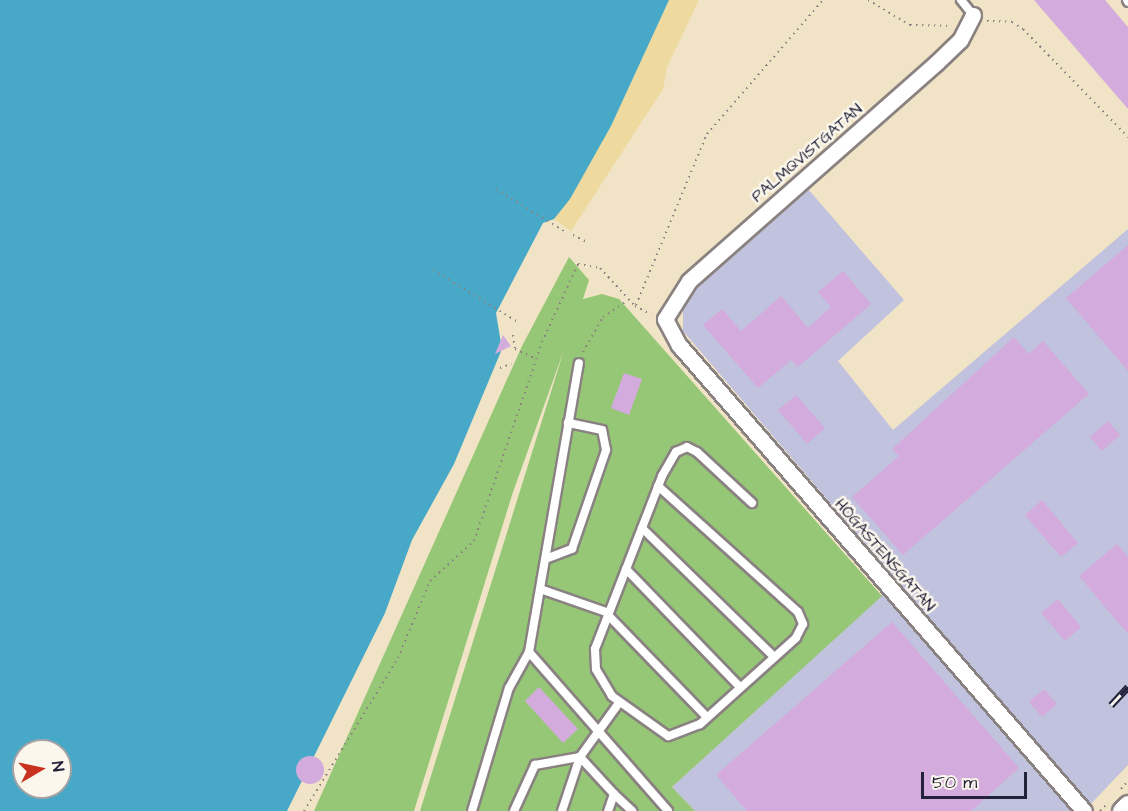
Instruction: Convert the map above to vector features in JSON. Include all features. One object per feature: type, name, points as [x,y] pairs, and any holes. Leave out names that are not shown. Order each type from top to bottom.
[{"type":"street","name":"PALMQVISTGATAN","points":[[665,319],[689,281],[936,63],[971,20]]},
{"type":"street","name":"HÖGASTENSGATAN","points":[[665,319],[679,345],[1075,808]]},
{"type":"street","points":[[1123,811],[1128,806]]},
{"type":"lane","points":[[961,0],[971,20]]},
{"type":"lane","points":[[472,811],[509,688],[529,652],[543,590],[579,363]]},
{"type":"lane","points":[[548,558],[572,549],[606,450],[602,430],[568,423]]},
{"type":"lane","points":[[658,486],[800,614],[802,630],[707,717],[685,733],[668,736],[619,703],[595,662],[608,614],[658,486],[676,452],[687,447],[752,503]]},
{"type":"lane","points":[[642,528],[774,657]]},
{"type":"lane","points":[[626,569],[740,687]]},
{"type":"lane","points":[[543,590],[608,614],[707,717]]},
{"type":"lane","points":[[529,652],[668,811]]},
{"type":"lane","points":[[562,811],[580,757],[596,728],[619,703]]},
{"type":"lane","points":[[580,757],[632,811]]},
{"type":"lane","points":[[514,811],[535,765],[580,757]]},
{"type":"lane","points":[[608,811],[614,794]]},
{"type":"path","points":[[635,306],[707,134],[823,0]]},
{"type":"path","points":[[868,0],[910,25],[994,20],[1023,29],[1128,137]]},
{"type":"path","points":[[496,189],[567,232]]},
{"type":"path","points":[[573,235],[587,242]]},
{"type":"path","points":[[304,811],[398,658],[430,581],[474,541],[536,359],[578,264],[600,268],[635,306],[665,319]]},
{"type":"path","points":[[433,270],[518,322]]},
{"type":"path","points":[[579,363],[593,330],[628,300]]},
{"type":"path","points":[[513,335],[514,349],[536,359]]},
{"type":"path","points":[[500,368],[511,364]]},
{"type":"shaded area","points":[[808,189],[904,300],[838,361],[893,430],[1128,229],[1128,765],[1084,811],[695,811],[672,787],[897,581],[683,331],[683,301],[697,283]]},
{"type":"green space","points":[[569,257],[589,280],[583,299],[602,294],[619,299],[882,596],[672,787],[695,811],[420,811],[564,350],[513,492],[414,811],[314,811],[522,346]]},
{"type":"sand","points":[[669,0],[699,0],[667,67],[663,89],[571,231],[554,219],[611,126]]},
{"type":"water","points":[[0,0],[669,0],[611,126],[570,199],[554,219],[543,223],[496,313],[502,349],[454,464],[412,540],[385,613],[287,811],[0,811]]},
{"type":"building","points":[[1034,0],[1105,0],[1128,27],[1128,109]]},
{"type":"building","points":[[1128,245],[1128,371],[1066,298]]},
{"type":"building","points":[[843,271],[871,304],[798,367],[791,360],[758,388],[703,325],[722,309],[741,331],[781,296],[808,328],[831,307],[818,292]]},
{"type":"building","points":[[503,335],[511,346],[495,354]]},
{"type":"building","points":[[1014,337],[1029,354],[1043,341],[1089,394],[903,555],[852,497],[899,456],[892,449]]},
{"type":"building","points":[[624,373],[642,379],[629,415],[611,408]]},
{"type":"building","points":[[796,395],[825,428],[807,444],[778,410]]},
{"type":"building","points":[[1108,421],[1120,435],[1102,451],[1090,437]]},
{"type":"building","points":[[1042,500],[1078,543],[1061,557],[1025,515]]},
{"type":"building","points":[[1117,544],[1128,557],[1128,634],[1079,576]]},
{"type":"building","points":[[1058,599],[1081,627],[1065,641],[1041,613]]},
{"type":"building","points":[[892,622],[1019,768],[971,811],[747,811],[716,775]]},
{"type":"building","points":[[539,687],[578,729],[563,743],[525,701]]},
{"type":"building","points":[[1044,689],[1057,704],[1042,717],[1029,702]]},
{"type":"building","points":[[310,756],[320,760],[324,770],[320,780],[310,784],[300,780],[296,770],[300,760]]},
{"type":"railway","points":[[1111,705],[1128,687]]}]
